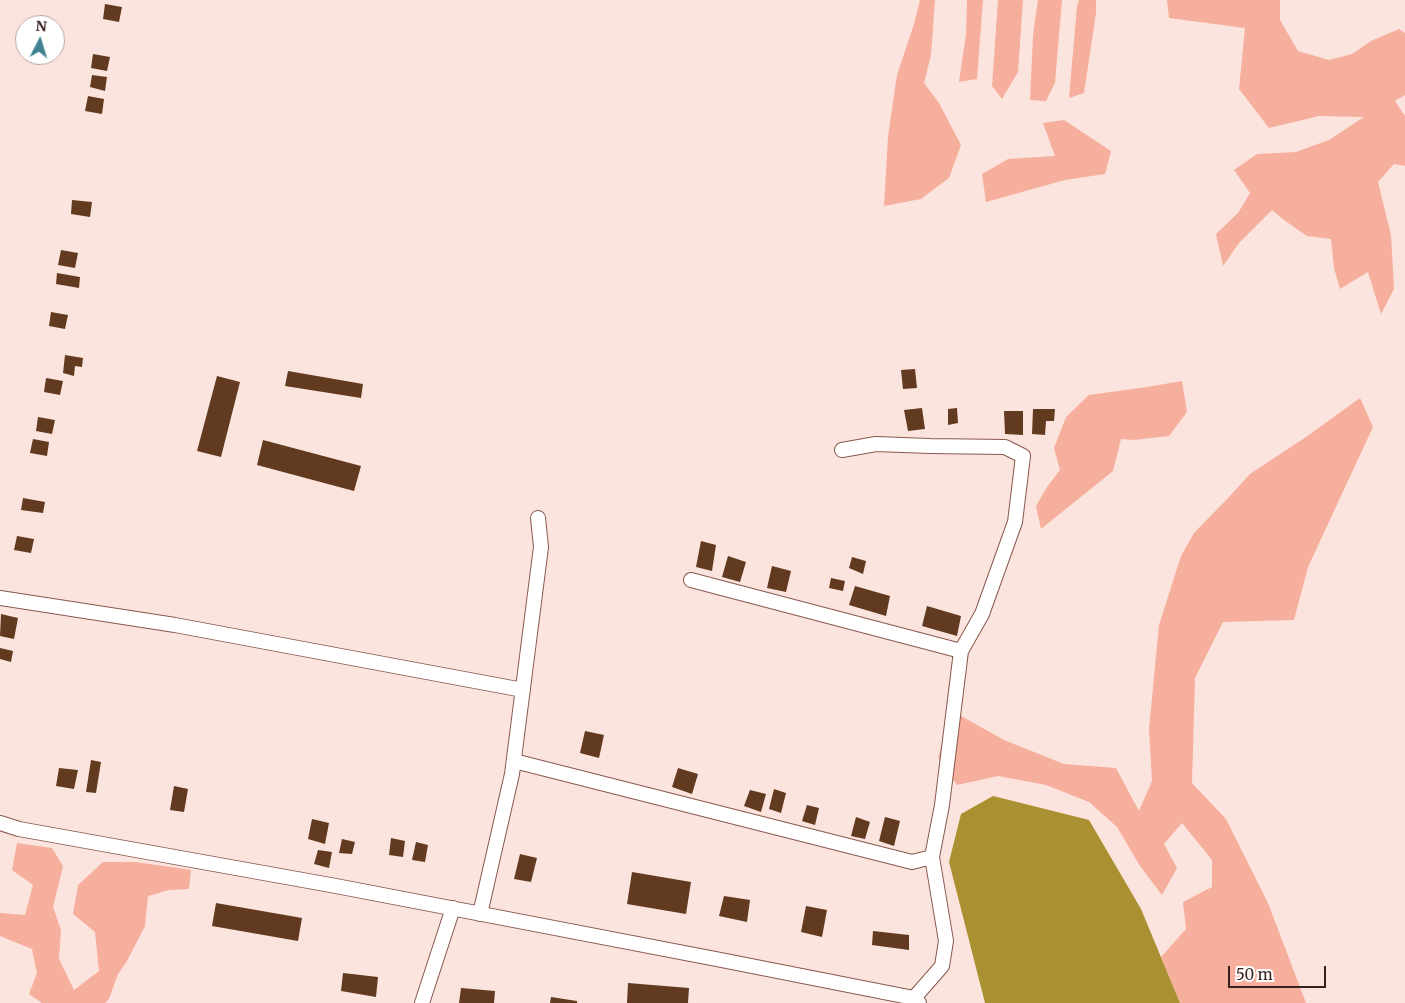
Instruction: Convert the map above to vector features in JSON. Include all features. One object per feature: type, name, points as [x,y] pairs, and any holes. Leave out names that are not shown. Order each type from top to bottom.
[{"type":"street","points":[[0,823],[20,829],[453,908],[916,1001],[942,966],[946,941],[932,857],[942,805],[961,651],[982,614],[1015,522],[1023,456],[1005,447],[876,444],[842,450]]},
{"type":"street","points":[[480,914],[514,761],[541,546],[538,518]]},
{"type":"street","points":[[692,580],[961,651]]},
{"type":"street","points":[[0,598],[175,626],[523,690]]},
{"type":"street","points":[[514,761],[912,862],[932,857]]},
{"type":"street","points":[[422,1003],[453,908]]},
{"type":"shaded area","points":[[920,0],[935,0],[931,55],[924,83],[939,103],[961,145],[949,178],[921,199],[884,206],[888,136],[897,75]]},
{"type":"shaded area","points":[[967,0],[983,0],[977,79],[959,82],[966,34]]},
{"type":"shaded area","points":[[998,0],[1023,0],[1018,72],[1002,99],[992,86]]},
{"type":"shaded area","points":[[1038,0],[1062,0],[1055,83],[1046,101],[1030,100],[1033,35]]},
{"type":"shaded area","points":[[1079,0],[1096,0],[1096,13],[1084,93],[1069,98],[1077,6]]},
{"type":"shaded area","points":[[1167,0],[1280,0],[1280,20],[1298,51],[1329,60],[1352,54],[1371,41],[1399,29],[1405,33],[1405,95],[1395,101],[1405,116],[1405,166],[1394,164],[1378,182],[1391,235],[1394,289],[1381,314],[1368,272],[1340,289],[1334,268],[1331,239],[1307,236],[1272,210],[1239,243],[1223,266],[1216,234],[1238,213],[1250,193],[1234,170],[1257,154],[1296,152],[1329,140],[1364,117],[1319,116],[1269,128],[1239,89],[1245,28],[1169,18]]},
{"type":"shaded area","points":[[1064,120],[1111,151],[1105,174],[1065,180],[986,202],[982,174],[1008,159],[1055,156],[1043,123]]},
{"type":"shaded area","points":[[1182,381],[1187,412],[1169,436],[1133,440],[1121,439],[1113,471],[1041,529],[1036,506],[1060,470],[1054,448],[1066,417],[1089,395]]},
{"type":"shaded area","points":[[1360,398],[1373,427],[1308,567],[1294,620],[1223,622],[1195,678],[1192,783],[1226,819],[1268,903],[1306,1003],[1180,1003],[1161,957],[1186,929],[1183,902],[1212,887],[1212,860],[1182,823],[1164,844],[1177,868],[1162,895],[1140,866],[1117,827],[1089,802],[1046,785],[998,776],[957,785],[938,758],[952,711],[1004,740],[1064,764],[1116,768],[1139,811],[1152,781],[1149,729],[1159,625],[1181,556],[1194,533],[1250,474]]},
{"type":"shaded area","points":[[993,796],[1089,820],[1141,909],[1180,1003],[985,1003],[949,862],[961,814]]},
{"type":"shaded area","points":[[17,843],[52,848],[63,866],[53,907],[61,930],[59,959],[74,990],[99,971],[95,932],[73,914],[78,885],[103,862],[136,862],[191,870],[189,889],[169,890],[148,896],[145,926],[118,974],[109,999],[105,1003],[42,1003],[29,994],[37,973],[32,949],[0,936],[0,913],[25,915],[33,885],[12,870]]},
{"type":"building","points":[[105,4],[122,7],[119,22],[103,19]]},
{"type":"building","points":[[93,54],[110,57],[107,71],[91,68]]},
{"type":"building","points":[[92,75],[107,77],[105,91],[90,87]]},
{"type":"building","points":[[88,96],[104,99],[102,114],[85,111]]},
{"type":"building","points":[[72,200],[92,202],[90,217],[71,214]]},
{"type":"building","points":[[61,250],[78,253],[75,268],[58,265]]},
{"type":"building","points":[[57,273],[80,277],[79,288],[56,284]]},
{"type":"building","points":[[51,312],[68,315],[65,329],[49,326]]},
{"type":"building","points":[[65,355],[83,358],[82,367],[75,366],[74,376],[63,373]]},
{"type":"building","points":[[915,369],[917,388],[903,389],[901,370]]},
{"type":"building","points":[[288,371],[363,384],[361,398],[285,386]]},
{"type":"building","points":[[217,376],[240,382],[221,457],[197,451]]},
{"type":"building","points":[[46,378],[63,381],[60,395],[44,392]]},
{"type":"building","points":[[922,408],[925,429],[908,431],[904,410]]},
{"type":"building","points":[[957,408],[958,423],[948,425],[948,409]]},
{"type":"building","points":[[1033,409],[1055,409],[1054,421],[1046,421],[1045,435],[1032,434]]},
{"type":"building","points":[[1004,411],[1023,411],[1023,435],[1005,434]]},
{"type":"building","points":[[38,417],[55,420],[52,434],[36,431]]},
{"type":"building","points":[[33,439],[49,442],[47,456],[30,453]]},
{"type":"building","points":[[263,440],[361,466],[354,491],[257,465]]},
{"type":"building","points":[[23,498],[45,502],[43,513],[21,510]]},
{"type":"building","points":[[17,536],[34,539],[31,553],[14,550]]},
{"type":"building","points":[[701,541],[716,545],[712,571],[696,567]]},
{"type":"building","points":[[728,556],[746,562],[740,582],[722,577]]},
{"type":"building","points":[[852,557],[866,561],[863,574],[849,568]]},
{"type":"building","points":[[772,566],[791,571],[786,592],[767,588]]},
{"type":"building","points":[[831,578],[845,581],[843,591],[829,588]]},
{"type":"building","points":[[855,586],[890,596],[886,616],[849,605]]},
{"type":"building","points":[[927,606],[961,616],[957,636],[922,626]]},
{"type":"building","points":[[1,614],[18,618],[14,639],[0,636]]},
{"type":"building","points":[[0,648],[13,651],[11,662],[0,659]]},
{"type":"building","points":[[585,731],[604,735],[599,758],[580,753]]},
{"type":"building","points":[[91,760],[101,762],[96,793],[86,792]]},
{"type":"building","points":[[59,768],[78,770],[74,789],[56,786]]},
{"type":"building","points":[[678,768],[698,774],[692,794],[672,787]]},
{"type":"building","points":[[174,786],[188,789],[184,812],[170,810]]},
{"type":"building","points":[[774,789],[786,793],[781,813],[769,809]]},
{"type":"building","points":[[750,790],[766,794],[761,812],[744,806]]},
{"type":"building","points":[[807,805],[819,808],[815,825],[802,821]]},
{"type":"building","points":[[856,817],[870,822],[865,839],[851,836]]},
{"type":"building","points":[[885,817],[900,821],[894,846],[879,841]]},
{"type":"building","points":[[312,819],[329,823],[325,844],[308,839]]},
{"type":"building","points":[[391,838],[405,841],[403,857],[389,855]]},
{"type":"building","points":[[342,839],[355,842],[352,854],[339,853]]},
{"type":"building","points":[[416,842],[428,845],[425,862],[412,860]]},
{"type":"building","points":[[318,850],[332,852],[329,868],[314,864]]},
{"type":"building","points":[[520,854],[537,858],[531,882],[514,879]]},
{"type":"building","points":[[632,872],[691,882],[686,914],[627,904]]},
{"type":"building","points":[[724,896],[750,900],[747,922],[719,916]]},
{"type":"building","points":[[216,903],[302,918],[298,941],[212,926]]},
{"type":"building","points":[[806,906],[827,910],[822,937],[801,932]]},
{"type":"building","points":[[873,931],[909,935],[909,950],[872,945]]},
{"type":"building","points":[[343,973],[378,977],[376,997],[341,991]]},
{"type":"building","points":[[628,983],[689,988],[688,1003],[627,1003]]},
{"type":"building","points":[[461,988],[495,991],[494,1003],[459,1003]]},
{"type":"building","points":[[551,997],[577,1001],[577,1003],[550,1003]]}]
